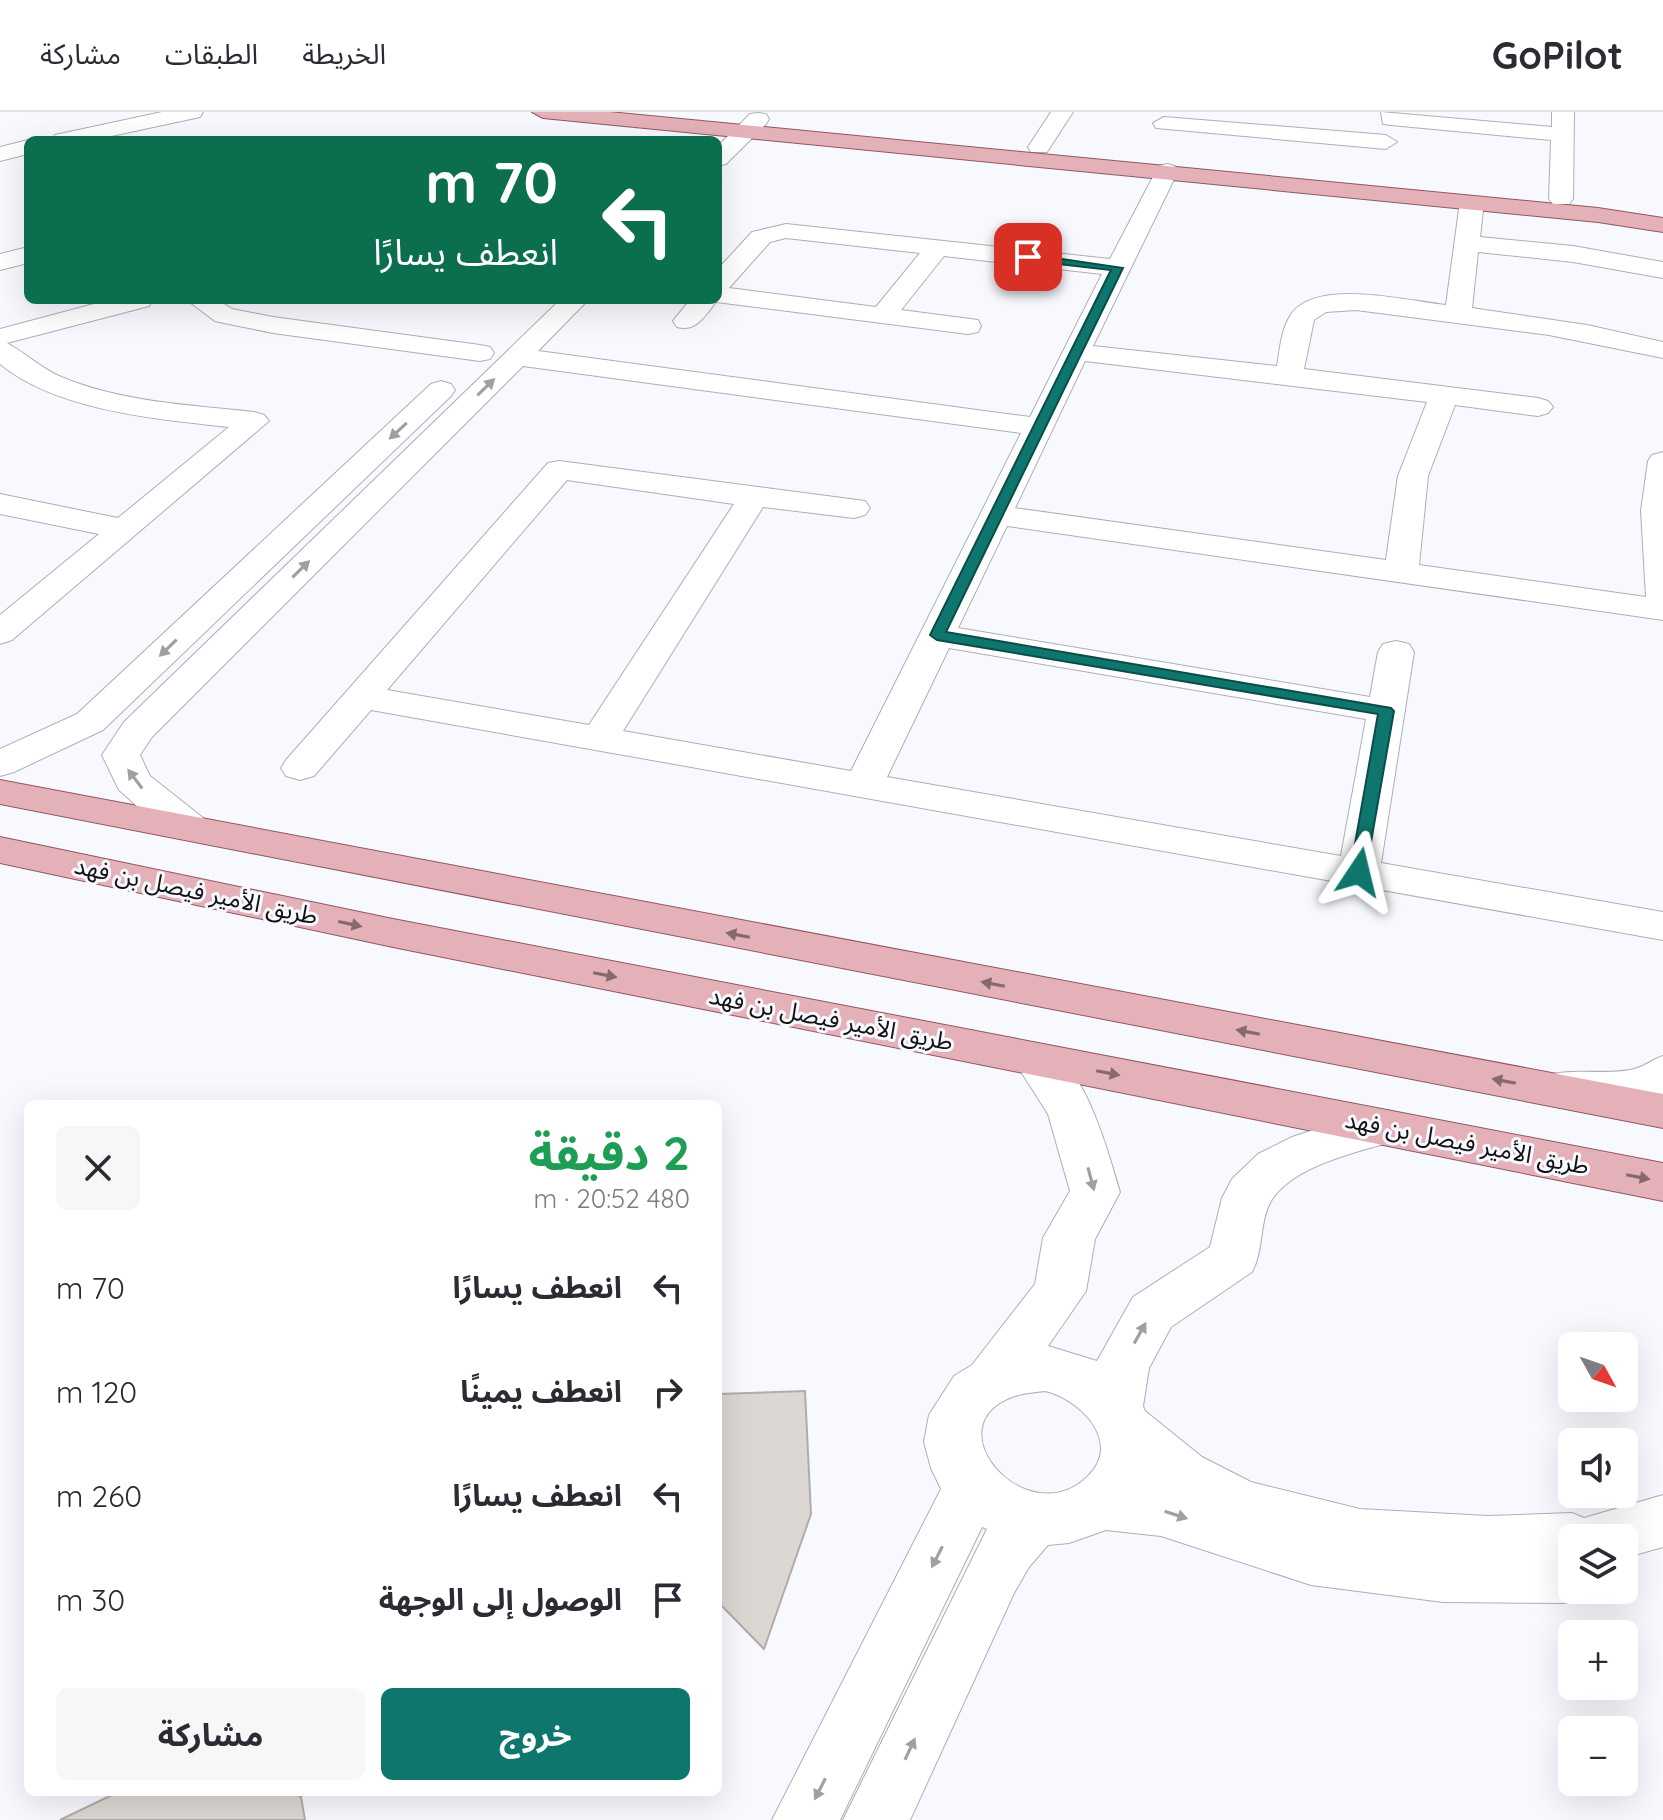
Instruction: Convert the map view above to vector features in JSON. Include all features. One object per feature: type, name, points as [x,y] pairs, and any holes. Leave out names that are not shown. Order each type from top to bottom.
[{"type":"main road","points":[[543,112],[710,128],[752,125],[1039,147],[1663,212]]},
{"type":"main road","points":[[682,112],[710,128]]},
{"type":"main road","points":[[752,125],[1663,225]]},
{"type":"main road","points":[[0,792],[1663,1111]]},
{"type":"main road","name":"طريق الأمير فيصل بن فهد","points":[[0,850],[393,933],[1663,1182]]},
{"type":"street","points":[[81,136],[192,112]]},
{"type":"street","points":[[1039,147],[1062,112]]},
{"type":"street","points":[[1164,123],[1231,120],[1384,151],[1391,116],[1563,123],[1561,199]]},
{"type":"street","points":[[722,155],[752,125]]},
{"type":"street","points":[[0,154],[24,148]]},
{"type":"street","points":[[864,785],[1167,171]]},
{"type":"street","points":[[1458,316],[1472,202]]},
{"type":"street","points":[[722,281],[761,237],[774,233],[809,232],[1118,268]]},
{"type":"street","points":[[1467,243],[1573,254],[1663,270]]},
{"type":"street","points":[[883,315],[938,247]]},
{"type":"street","points":[[0,262],[24,256]]},
{"type":"street","points":[[722,295],[968,326]]},
{"type":"street","points":[[1289,376],[1300,318],[1307,307],[1325,301],[1356,302],[1613,336],[1663,350]]},
{"type":"street","points":[[0,337],[125,304]]},
{"type":"street","points":[[206,304],[224,315],[273,325],[480,353]]},
{"type":"street","points":[[0,764],[90,722],[532,304]]},
{"type":"street","points":[[193,830],[133,782],[121,755],[137,730],[571,304]]},
{"type":"street","points":[[686,321],[701,304]]},
{"type":"street","points":[[0,350],[9,360],[47,381],[87,393],[172,412],[254,421],[0,633]]},
{"type":"street","points":[[1076,352],[1538,407]]},
{"type":"street","points":[[517,357],[1039,427]]},
{"type":"street","points":[[1401,573],[1413,476],[1444,395]]},
{"type":"street","points":[[1663,461],[1663,599]]},
{"type":"street","points":[[300,768],[559,470],[854,508]]},
{"type":"street","points":[[599,739],[754,497]]},
{"type":"street","points":[[0,504],[125,529]]},
{"type":"street","points":[[996,515],[1663,610]]},
{"type":"street","points":[[233,635],[216,635],[213,630],[215,623],[261,577],[269,552]]},
{"type":"street","points":[[937,635],[1386,711]]},
{"type":"street","points":[[1359,872],[1396,652]]},
{"type":"street","points":[[361,697],[1663,926]]},
{"type":"street","points":[[994,1376],[1060,1291],[1069,1238],[1095,1192],[1071,1111],[1036,1059]]},
{"type":"street","points":[[1548,1089],[1645,1086],[1663,1073]]},
{"type":"street","points":[[1381,1127],[1325,1142],[1273,1170],[1249,1193],[1234,1258],[1152,1312],[1122,1366],[1120,1417],[1129,1453],[1124,1476],[1109,1496],[1085,1512],[1057,1519],[1034,1518],[996,1506],[972,1487],[957,1463],[952,1437],[954,1425],[957,1412],[971,1391],[994,1376],[1018,1369],[1045,1368],[1072,1374],[1095,1387],[1120,1417],[1182,1475],[1240,1505],[1360,1536],[1488,1543],[1558,1540]]},
{"type":"street","points":[[805,1820],[972,1487]]},
{"type":"street","points":[[1099,1503],[1161,1510],[1311,1558],[1443,1574],[1558,1575]]},
{"type":"street","points":[[876,1820],[993,1574],[1008,1548],[1034,1518]]},
{"type":"street","points":[[1638,1528],[1663,1521]]},
{"type":"street","points":[[1638,1559],[1663,1551]]},
{"type":"building","points":[[805,1391],[811,1514],[764,1649],[722,1606],[722,1394]]},
{"type":"building","points":[[110,1796],[299,1796],[305,1820],[60,1820]]},
{"type":"route","points":[[1028,257],[1118,268],[937,635],[1386,711],[1359,872]]}]
